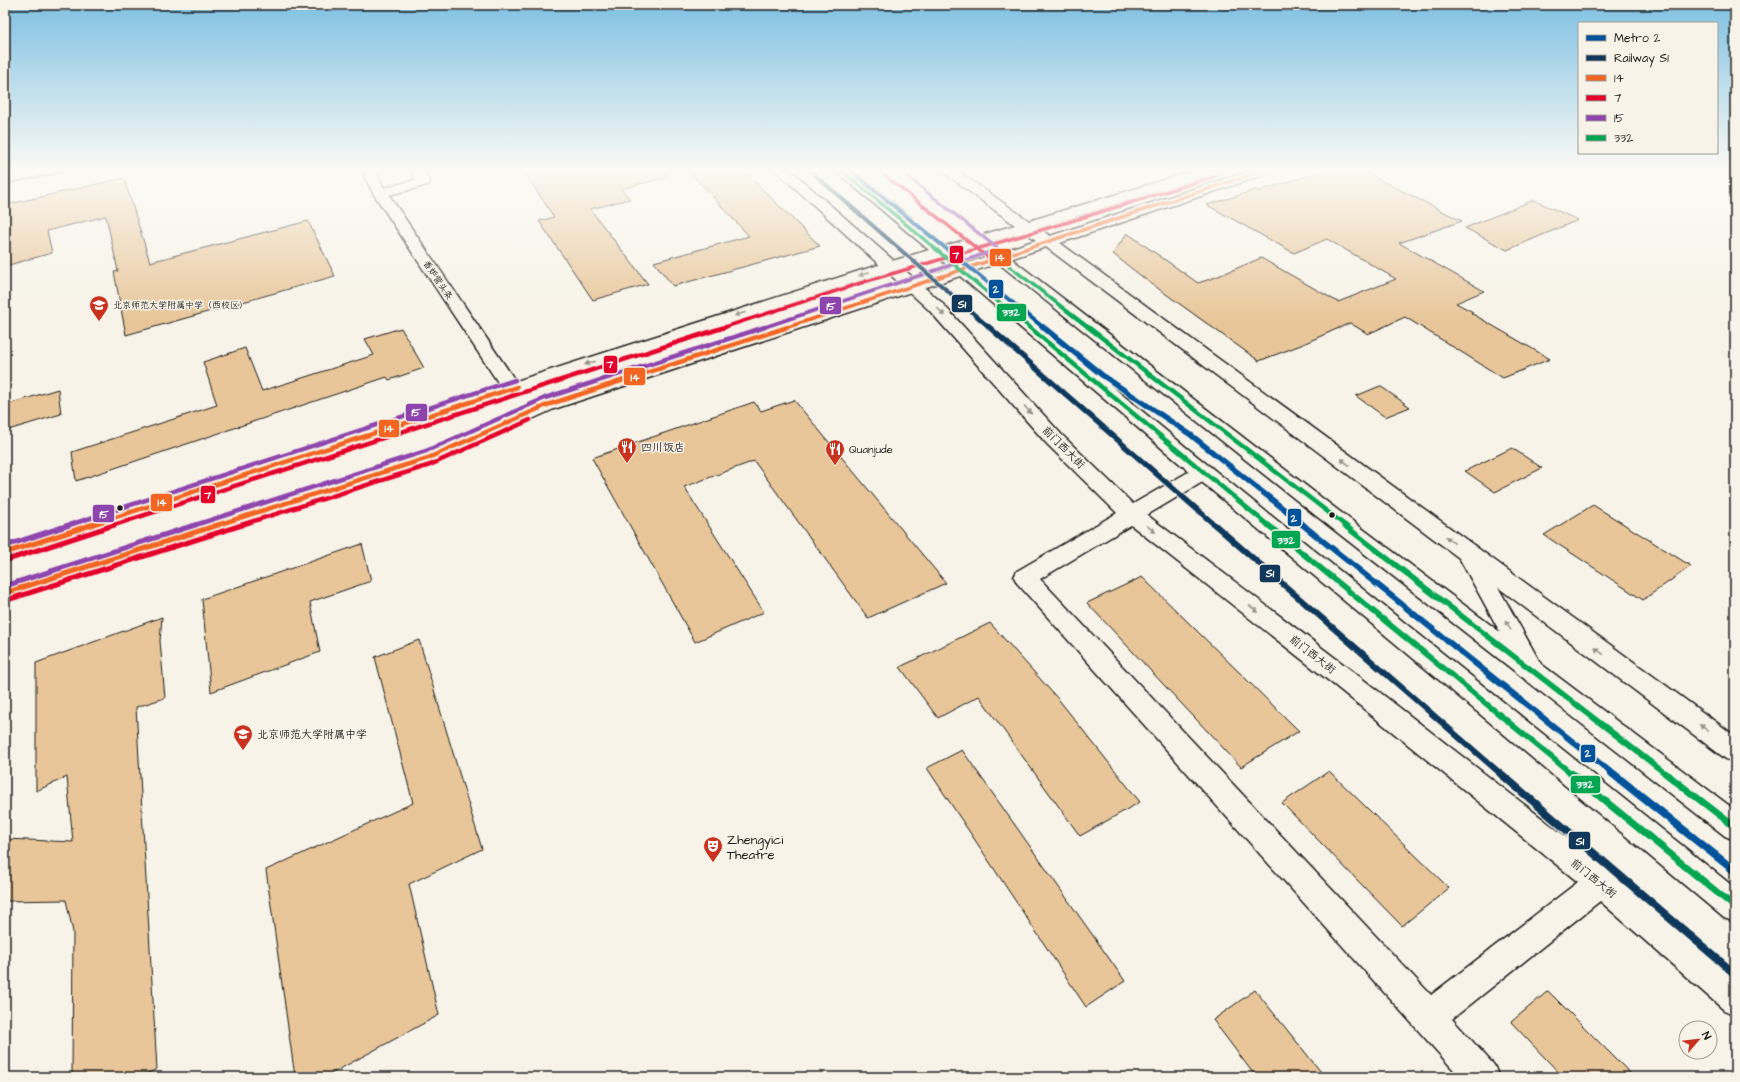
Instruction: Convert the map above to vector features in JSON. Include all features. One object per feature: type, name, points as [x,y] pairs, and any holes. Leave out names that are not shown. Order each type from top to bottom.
[{"type":"street","name":"香炉营头条","points":[[398,219],[512,389]]},
{"type":"street","name":"前门西大街","points":[[837,219],[935,306],[1054,439],[1131,514],[1342,677],[1600,882],[1735,998]]},
{"type":"street","points":[[902,219],[1204,472],[1735,907]]},
{"type":"street","points":[[951,219],[1735,827]]},
{"type":"street","points":[[1017,219],[1735,751]]},
{"type":"street","points":[[5,553],[890,267],[1051,219]]},
{"type":"street","points":[[5,593],[428,458],[546,405],[962,270],[1112,219]]},
{"type":"street","points":[[1204,472],[1025,577],[1429,1017],[1482,1077]]},
{"type":"street","points":[[1466,552],[1534,671]]},
{"type":"street","points":[[1429,1017],[1600,882]]},
{"type":"building","points":[[5,219],[92,219],[47,231],[52,253],[5,266]]},
{"type":"building","points":[[107,219],[137,219],[150,262],[308,221],[335,276],[126,335],[114,272],[118,271]]},
{"type":"building","points":[[545,219],[598,219],[648,284],[593,300],[539,221]]},
{"type":"building","points":[[734,219],[793,219],[820,246],[673,286],[654,262],[749,236]]},
{"type":"building","points":[[1233,219],[1459,219],[1462,221],[1399,243],[1484,291],[1456,303],[1550,359],[1503,378],[1405,317],[1368,334],[1350,323],[1301,345],[1259,361],[1145,279],[1113,254],[1127,233],[1198,283],[1261,258],[1338,302],[1396,279],[1327,239],[1294,253]]},
{"type":"building","points":[[1486,219],[1578,220],[1507,250],[1465,228]]},
{"type":"building","points":[[401,328],[424,368],[389,380],[387,377],[76,481],[72,452],[217,405],[203,362],[245,348],[262,391],[374,355],[365,339]]},
{"type":"building","points":[[1380,386],[1410,407],[1385,417],[1356,396]]},
{"type":"building","points":[[58,389],[61,414],[5,431],[5,405]]},
{"type":"building","points":[[794,400],[946,583],[868,618],[754,461],[684,487],[764,612],[695,642],[592,458],[754,402],[761,411]]},
{"type":"building","points":[[1512,448],[1542,468],[1495,492],[1465,471]]},
{"type":"building","points":[[1593,505],[1691,566],[1643,600],[1544,535]]},
{"type":"building","points":[[362,544],[371,581],[310,602],[320,652],[211,692],[202,599]]},
{"type":"building","points":[[1142,577],[1299,731],[1241,767],[1087,603]]},
{"type":"building","points":[[162,617],[160,641],[165,698],[136,707],[157,1069],[140,1077],[72,1077],[73,932],[66,900],[5,901],[5,839],[73,842],[67,777],[36,791],[36,663]]},
{"type":"building","points":[[990,623],[1059,700],[1140,802],[1080,836],[979,696],[938,718],[900,667]]},
{"type":"building","points":[[419,640],[482,849],[409,884],[439,1015],[325,1077],[295,1077],[266,870],[413,803],[375,657]]},
{"type":"building","points":[[962,750],[1125,981],[1086,1007],[927,768]]},
{"type":"building","points":[[1329,771],[1449,888],[1402,926],[1282,803]]},
{"type":"building","points":[[1255,990],[1325,1077],[1256,1077],[1213,1020]]},
{"type":"building","points":[[1548,991],[1634,1077],[1563,1077],[1511,1022]]},
{"type":"metro line","name":"2","points":[[910,219],[1102,375],[1191,435],[1735,871]]},
{"type":"rail line","name":"S1","points":[[866,219],[1376,666],[1735,974]]},
{"type":"transit line","name":"332","points":[[900,219],[1186,458],[1735,907]]},
{"type":"transit line","name":"7","points":[[940,219],[994,262]]},
{"type":"transit line","name":"15","points":[[961,219],[1002,252]]},
{"type":"transit line","name":"7","points":[[7,560],[867,281],[1076,219]]},
{"type":"transit line","name":"14","points":[[5,593],[428,458],[547,405],[1115,219]]},
{"type":"transit line","name":"15","points":[[5,586],[426,451],[545,398],[873,292],[996,250]]},
{"type":"transit line","name":"332","points":[[1009,266],[1735,827]]},
{"type":"transit line","name":"15","points":[[5,546],[515,380]]},
{"type":"transit line","name":"14","points":[[5,553],[517,387]]},
{"type":"transit line","name":"7","points":[[7,600],[430,465],[530,420]]},
{"type":"place","name":"北京师范大学附属中学（西校区）","points":[[99,322]]},
{"type":"place","name":"四川饭店","points":[[627,464]]},
{"type":"place","name":"Quanjude","points":[[835,466]]},
{"type":"place","name":"北京师范大学附属中学","points":[[243,751]]},
{"type":"place","name":"Zhengyici Theatre","points":[[713,863]]}]
